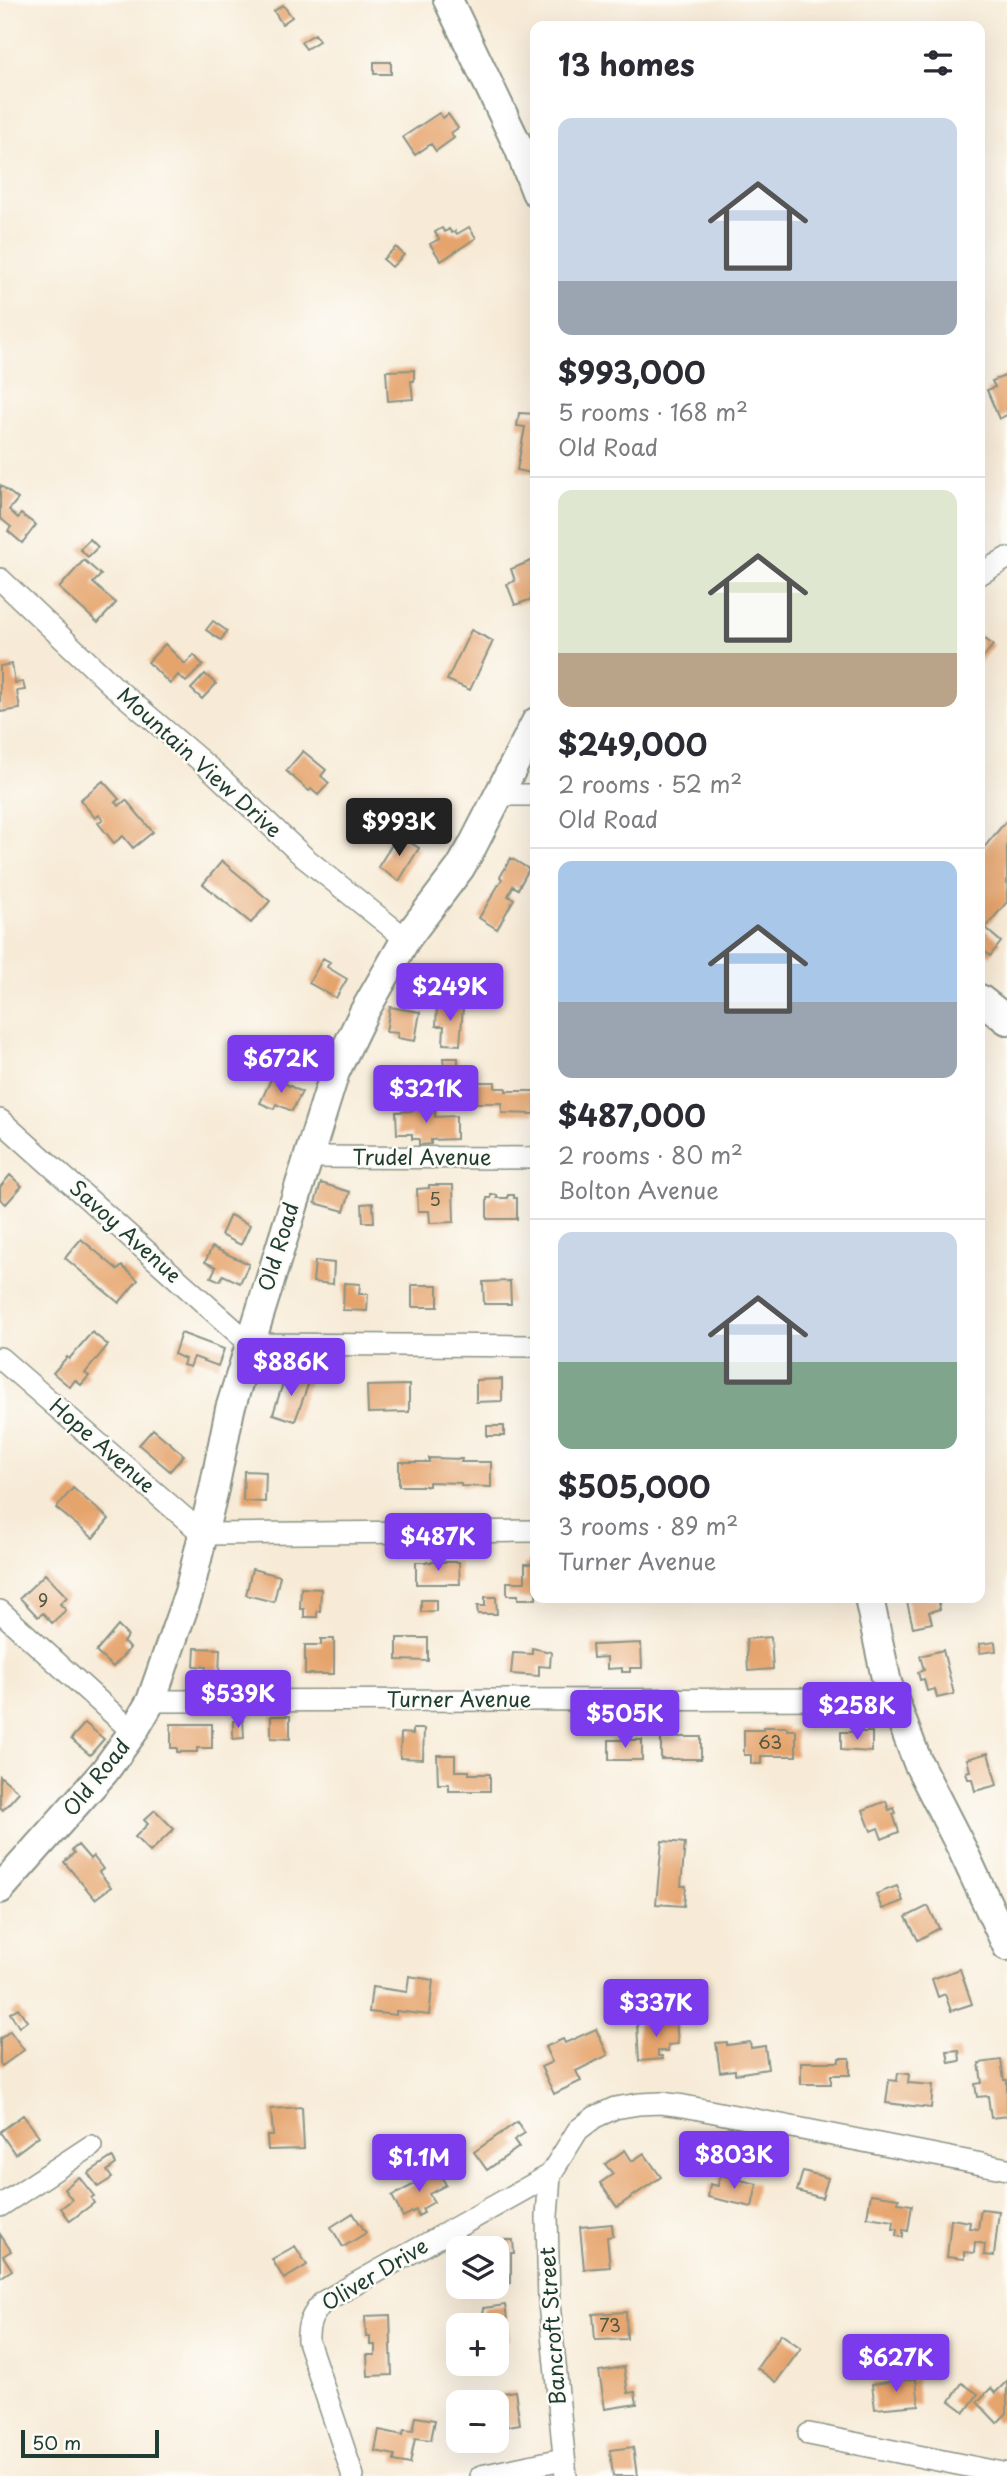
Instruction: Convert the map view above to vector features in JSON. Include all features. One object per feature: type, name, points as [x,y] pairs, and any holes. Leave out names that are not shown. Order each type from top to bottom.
[{"type":"street","points":[[447,0],[519,148],[530,176]]},
{"type":"street","points":[[985,571],[1007,558]]},
{"type":"street","name":"Mountain View Drive","points":[[0,579],[112,685],[215,773],[305,858],[406,939]]},
{"type":"street","name":"Old Road","points":[[5,1874],[104,1772],[133,1732],[151,1701],[189,1592],[230,1409],[335,1072],[364,1012],[406,939],[460,868],[530,734]]},
{"type":"street","points":[[498,795],[530,795]]},
{"type":"street","points":[[985,1003],[1007,1020]]},
{"type":"street","name":"Savoy Avenue","points":[[0,1119],[250,1344]]},
{"type":"street","name":"Trudel Avenue","points":[[308,1157],[530,1158]]},
{"type":"street","points":[[250,1344],[530,1346]]},
{"type":"street","name":"Hope Avenue","points":[[0,1358],[203,1534]]},
{"type":"street","points":[[203,1534],[530,1531]]},
{"type":"street","points":[[870,1603],[887,1683],[918,1763],[962,1849],[1007,1947]]},
{"type":"street","points":[[0,1611],[133,1732]]},
{"type":"street","name":"Turner Avenue","points":[[151,1701],[893,1699]]},
{"type":"street","points":[[550,2175],[578,2130],[595,2117],[615,2108],[661,2103],[1007,2169]]},
{"type":"street","points":[[0,2206],[91,2146]]},
{"type":"street","name":"Bancroft Street","points":[[550,2175],[547,2216],[548,2303],[564,2467]]},
{"type":"street","name":"Oliver Drive","points":[[353,2476],[308,2341],[307,2329],[312,2315],[323,2302],[550,2175]]},
{"type":"street","points":[[809,2434],[1007,2474]]},
{"type":"street","points":[[481,2476],[564,2467]]},
{"type":"building","points":[[283,5],[292,17],[282,24],[274,11]]},
{"type":"building","points":[[315,34],[319,41],[306,49],[301,42]]},
{"type":"building","points":[[374,62],[391,62],[391,74],[374,74]]},
{"type":"building","points":[[439,113],[443,118],[448,114],[458,128],[451,133],[454,138],[436,151],[431,144],[415,155],[403,137]]},
{"type":"building","points":[[469,227],[476,238],[441,261],[430,244],[439,239],[435,232],[442,228],[445,232],[449,229],[457,234]]},
{"type":"building","points":[[396,247],[404,255],[392,267],[383,259]]},
{"type":"building","points":[[414,370],[414,381],[411,381],[413,399],[388,401],[386,371]]},
{"type":"building","points":[[1007,375],[1007,415],[999,419],[987,390],[995,387],[992,381]]},
{"type":"building","points":[[519,413],[530,414],[530,473],[517,470],[525,427],[517,426]]},
{"type":"building","points":[[0,485],[18,499],[9,510],[18,518],[21,514],[36,525],[22,543],[8,531],[11,527],[0,518]]},
{"type":"building","points":[[90,539],[98,547],[88,557],[80,549]]},
{"type":"building","points":[[84,560],[101,575],[93,583],[116,603],[98,623],[59,588]]},
{"type":"building","points":[[530,561],[530,600],[515,605],[507,584],[515,581],[511,569]]},
{"type":"building","points":[[213,621],[227,631],[221,640],[206,630]]},
{"type":"building","points":[[471,630],[493,641],[470,690],[447,680]]},
{"type":"building","points":[[985,639],[993,645],[985,655]]},
{"type":"building","points":[[165,644],[185,664],[194,655],[203,665],[186,682],[178,675],[170,684],[148,662]]},
{"type":"building","points":[[12,664],[15,683],[23,682],[25,690],[17,691],[20,709],[0,712],[0,666]]},
{"type":"building","points":[[205,674],[216,684],[202,699],[191,689]]},
{"type":"building","points":[[303,751],[326,770],[321,776],[329,783],[318,795],[311,789],[309,791],[286,771]]},
{"type":"building","points":[[103,781],[119,799],[115,802],[119,806],[126,800],[153,832],[133,848],[123,836],[114,843],[98,823],[103,819],[99,815],[95,818],[80,800]]},
{"type":"building","points":[[1007,820],[1007,902],[985,928],[985,846]]},
{"type":"building","points":[[398,835],[419,848],[399,881],[378,867]]},
{"type":"building","points":[[511,858],[529,869],[518,889],[513,886],[508,896],[514,899],[497,929],[479,918]]},
{"type":"building","points":[[222,861],[270,901],[251,923],[203,884]]},
{"type":"building","points":[[985,928],[1001,942],[990,956],[985,952]]},
{"type":"building","points":[[323,958],[330,962],[327,967],[347,979],[336,998],[309,983]]},
{"type":"building","points":[[437,1005],[463,1007],[460,1045],[443,1044],[444,1026],[436,1026]]},
{"type":"building","points":[[390,1007],[420,1012],[415,1041],[397,1038],[398,1033],[386,1032]]},
{"type":"building","points":[[282,1056],[299,1064],[293,1078],[276,1070]]},
{"type":"building","points":[[443,1058],[458,1058],[458,1082],[449,1082],[449,1066],[444,1066]]},
{"type":"building","points":[[272,1077],[302,1092],[292,1111],[276,1104],[274,1109],[260,1103]]},
{"type":"building","points":[[475,1082],[495,1082],[495,1088],[506,1088],[506,1091],[530,1091],[530,1114],[502,1113],[502,1103],[475,1103]]},
{"type":"building","points":[[435,1105],[435,1117],[456,1116],[456,1139],[431,1140],[431,1144],[419,1145],[419,1139],[412,1139],[412,1134],[397,1134],[396,1112],[413,1111],[413,1106]]},
{"type":"building","points":[[10,1175],[22,1186],[6,1204],[0,1199],[0,1187]]},
{"type":"building","points":[[321,1183],[350,1192],[344,1211],[315,1203]]},
{"type":"building","points":[[429,1185],[453,1185],[454,1222],[430,1223],[429,1211],[418,1211],[417,1189],[429,1188]]},
{"type":"building","points":[[491,1195],[508,1198],[508,1195],[514,1195],[514,1198],[517,1198],[517,1219],[487,1219],[487,1198],[491,1198]]},
{"type":"building","points":[[373,1203],[374,1222],[363,1222],[362,1204]]},
{"type":"building","points":[[230,1215],[250,1225],[241,1245],[221,1235]]},
{"type":"building","points":[[81,1239],[118,1270],[122,1266],[138,1280],[119,1303],[65,1258]]},
{"type":"building","points":[[212,1247],[249,1264],[240,1283],[223,1275],[220,1281],[211,1277],[216,1267],[205,1262]]},
{"type":"building","points":[[315,1261],[334,1263],[333,1284],[313,1282]]},
{"type":"building","points":[[510,1281],[511,1304],[484,1304],[483,1282]]},
{"type":"building","points":[[344,1283],[360,1284],[359,1294],[368,1294],[367,1311],[343,1310]]},
{"type":"building","points":[[412,1285],[438,1285],[438,1307],[412,1307]]},
{"type":"building","points":[[92,1332],[108,1345],[85,1373],[89,1376],[81,1385],[75,1380],[70,1387],[53,1373]]},
{"type":"building","points":[[181,1333],[224,1349],[218,1366],[194,1357],[190,1367],[183,1365],[185,1359],[174,1354]]},
{"type":"building","points":[[286,1374],[309,1382],[295,1421],[273,1414]]},
{"type":"building","points":[[502,1379],[502,1401],[476,1402],[476,1380]]},
{"type":"building","points":[[409,1385],[409,1412],[368,1413],[367,1386]]},
{"type":"building","points":[[487,1426],[504,1426],[504,1436],[487,1436]]},
{"type":"building","points":[[153,1429],[184,1455],[170,1471],[139,1445]]},
{"type":"building","points":[[429,1458],[491,1462],[491,1487],[429,1482],[429,1486],[399,1486],[399,1462],[429,1462]]},
{"type":"building","points":[[244,1471],[266,1472],[265,1502],[243,1501]]},
{"type":"building","points":[[73,1488],[109,1519],[93,1538],[56,1508]]},
{"type":"building","points":[[416,1562],[459,1562],[460,1584],[416,1584]]},
{"type":"building","points":[[525,1564],[530,1564],[530,1599],[507,1595],[507,1582],[525,1582]]},
{"type":"building","points":[[252,1569],[280,1576],[274,1602],[246,1595]]},
{"type":"building","points":[[45,1574],[67,1597],[60,1604],[66,1610],[52,1623],[43,1613],[38,1617],[20,1598]]},
{"type":"building","points":[[301,1588],[321,1589],[320,1611],[317,1611],[317,1617],[304,1617],[304,1609],[300,1609]]},
{"type":"building","points":[[485,1597],[496,1597],[497,1614],[478,1614],[477,1606],[485,1606]]},
{"type":"building","points":[[421,1600],[436,1600],[436,1611],[421,1612]]},
{"type":"building","points":[[907,1603],[939,1603],[940,1609],[929,1612],[932,1623],[913,1627]]},
{"type":"building","points":[[118,1626],[128,1636],[123,1642],[130,1648],[113,1667],[96,1652]]},
{"type":"building","points":[[771,1637],[773,1669],[748,1671],[746,1639]]},
{"type":"building","points":[[397,1638],[428,1638],[428,1661],[397,1660]]},
{"type":"building","points":[[321,1639],[334,1639],[334,1674],[305,1674],[305,1645],[321,1645]]},
{"type":"building","points":[[995,1642],[996,1651],[980,1653],[979,1644]]},
{"type":"building","points":[[641,1643],[642,1668],[630,1668],[630,1672],[622,1672],[622,1668],[607,1669],[607,1657],[593,1658],[592,1645]]},
{"type":"building","points":[[195,1648],[220,1649],[219,1677],[205,1676],[206,1667],[194,1666]]},
{"type":"building","points":[[532,1648],[551,1652],[550,1667],[539,1666],[539,1676],[511,1674],[513,1653],[532,1654]]},
{"type":"building","points":[[943,1650],[954,1694],[937,1698],[935,1689],[927,1691],[924,1679],[920,1680],[918,1672],[924,1670],[920,1656]]},
{"type":"building","points":[[271,1716],[290,1716],[290,1739],[271,1738]]},
{"type":"building","points":[[243,1720],[244,1738],[233,1739],[233,1721]]},
{"type":"building","points":[[85,1723],[104,1739],[90,1755],[71,1739]]},
{"type":"building","points":[[171,1724],[212,1724],[212,1748],[197,1748],[197,1752],[177,1752],[177,1748],[171,1748]]},
{"type":"building","points":[[763,1727],[787,1727],[787,1730],[796,1730],[796,1756],[761,1756],[761,1764],[751,1764],[751,1755],[744,1755],[744,1730],[763,1730]]},
{"type":"building","points":[[413,1729],[424,1729],[423,1759],[400,1758],[401,1733],[413,1734]]},
{"type":"building","points":[[841,1732],[872,1732],[872,1752],[841,1750]]},
{"type":"building","points":[[661,1737],[701,1737],[701,1759],[661,1759]]},
{"type":"building","points":[[609,1740],[642,1740],[642,1760],[609,1760]]},
{"type":"building","points":[[988,1753],[997,1785],[975,1791],[972,1779],[968,1779],[966,1772],[970,1771],[967,1759]]},
{"type":"building","points":[[437,1755],[455,1755],[455,1771],[490,1774],[490,1791],[449,1791],[449,1784],[438,1784]]},
{"type":"building","points":[[0,1776],[19,1792],[3,1810],[0,1807]]},
{"type":"building","points":[[886,1801],[889,1810],[894,1808],[896,1813],[893,1814],[899,1832],[882,1839],[878,1828],[871,1831],[863,1810]]},
{"type":"building","points":[[155,1810],[174,1829],[150,1852],[135,1837],[148,1824],[144,1820]]},
{"type":"building","points":[[662,1841],[685,1843],[681,1886],[686,1886],[684,1906],[656,1904]]},
{"type":"building","points":[[78,1845],[90,1859],[93,1856],[103,1869],[99,1872],[111,1887],[95,1899],[64,1862]]},
{"type":"building","points":[[897,1886],[903,1901],[882,1909],[876,1894]]},
{"type":"building","points":[[928,1906],[939,1928],[918,1940],[906,1917]]},
{"type":"building","points":[[960,1969],[972,2004],[951,2011],[945,1994],[938,1997],[932,1979]]},
{"type":"building","points":[[409,1976],[433,1980],[429,2015],[396,2011],[396,2015],[369,2012],[372,1987],[407,1992]]},
{"type":"building","points":[[18,2008],[27,2021],[19,2027],[10,2013]]},
{"type":"building","points":[[676,2020],[678,2044],[668,2045],[668,2051],[658,2051],[658,2056],[663,2059],[639,2061],[637,2023]]},
{"type":"building","points":[[596,2029],[608,2055],[576,2071],[581,2081],[554,2094],[541,2067],[552,2062],[545,2047],[563,2039],[565,2043]]},
{"type":"building","points":[[10,2031],[24,2050],[2,2066],[0,2039]]},
{"type":"building","points":[[727,2042],[727,2045],[750,2042],[751,2048],[765,2046],[768,2069],[735,2074],[735,2070],[720,2072],[716,2043]]},
{"type":"building","points":[[959,2050],[960,2061],[949,2063],[947,2051]]},
{"type":"building","points":[[839,2058],[850,2058],[850,2075],[831,2075],[831,2084],[801,2084],[801,2062],[839,2062]]},
{"type":"building","points":[[1001,2060],[1004,2080],[1007,2080],[1007,2116],[991,2118],[988,2096],[977,2097],[975,2084],[982,2083],[979,2063]]},
{"type":"building","points":[[898,2073],[909,2074],[908,2083],[933,2085],[931,2108],[886,2103],[889,2080],[897,2081]]},
{"type":"building","points":[[302,2107],[304,2149],[268,2150],[267,2136],[273,2136],[271,2109]]},
{"type":"building","points":[[23,2115],[39,2136],[15,2154],[0,2132]]},
{"type":"building","points":[[517,2122],[525,2133],[514,2140],[519,2147],[487,2170],[474,2152]]},
{"type":"building","points":[[625,2150],[632,2161],[644,2153],[661,2177],[617,2207],[600,2183],[613,2174],[605,2164]]},
{"type":"building","points":[[112,2157],[116,2164],[107,2171],[112,2178],[98,2187],[88,2173]]},
{"type":"building","points":[[436,2166],[446,2185],[429,2194],[434,2202],[422,2209],[424,2213],[418,2216],[416,2210],[403,2217],[392,2196],[428,2177],[426,2172]]},
{"type":"building","points":[[803,2171],[828,2178],[822,2198],[797,2191]]},
{"type":"building","points":[[720,2175],[757,2184],[752,2207],[708,2197],[710,2184],[718,2186]]},
{"type":"building","points":[[79,2177],[94,2196],[91,2198],[94,2203],[70,2221],[61,2208],[72,2200],[64,2189]]},
{"type":"building","points":[[871,2194],[899,2198],[898,2203],[912,2205],[908,2231],[903,2230],[903,2237],[896,2236],[894,2221],[867,2217]]},
{"type":"building","points":[[981,2209],[999,2211],[994,2256],[984,2255],[985,2244],[975,2242],[974,2253],[964,2252],[964,2259],[947,2257],[951,2219],[970,2222],[969,2228],[978,2229]]},
{"type":"building","points":[[353,2213],[366,2233],[343,2247],[331,2227]]},
{"type":"building","points":[[612,2224],[613,2236],[607,2237],[610,2267],[584,2269],[580,2227]]},
{"type":"building","points":[[0,2234],[11,2251],[3,2256],[12,2270],[0,2278]]},
{"type":"building","points":[[509,2240],[513,2240],[514,2253],[511,2253],[511,2283]]},
{"type":"building","points":[[295,2246],[307,2265],[284,2279],[272,2259]]},
{"type":"building","points":[[505,2305],[506,2313],[484,2313],[483,2308]]},
{"type":"building","points":[[626,2312],[627,2339],[595,2340],[593,2314]]},
{"type":"building","points":[[390,2315],[392,2375],[368,2376],[367,2355],[375,2355],[375,2345],[370,2345],[370,2337],[366,2337],[365,2316]]},
{"type":"building","points":[[781,2334],[801,2348],[776,2382],[757,2368]]},
{"type":"building","points":[[624,2367],[628,2393],[635,2392],[637,2404],[605,2409],[599,2371]]},
{"type":"building","points":[[916,2379],[919,2405],[875,2409],[872,2384]]},
{"type":"building","points":[[1007,2381],[1007,2413],[997,2423],[977,2402],[991,2388],[995,2393]]},
{"type":"building","points":[[962,2383],[978,2394],[965,2412],[950,2401]]},
{"type":"building","points":[[515,2391],[520,2424],[509,2426],[509,2392]]},
{"type":"building","points":[[416,2417],[435,2420],[431,2440],[415,2438],[410,2464],[394,2461],[395,2455],[375,2451],[379,2430],[403,2435],[404,2430],[413,2431]]},
{"type":"building","points":[[633,2447],[637,2476],[613,2476],[610,2450]]}]
